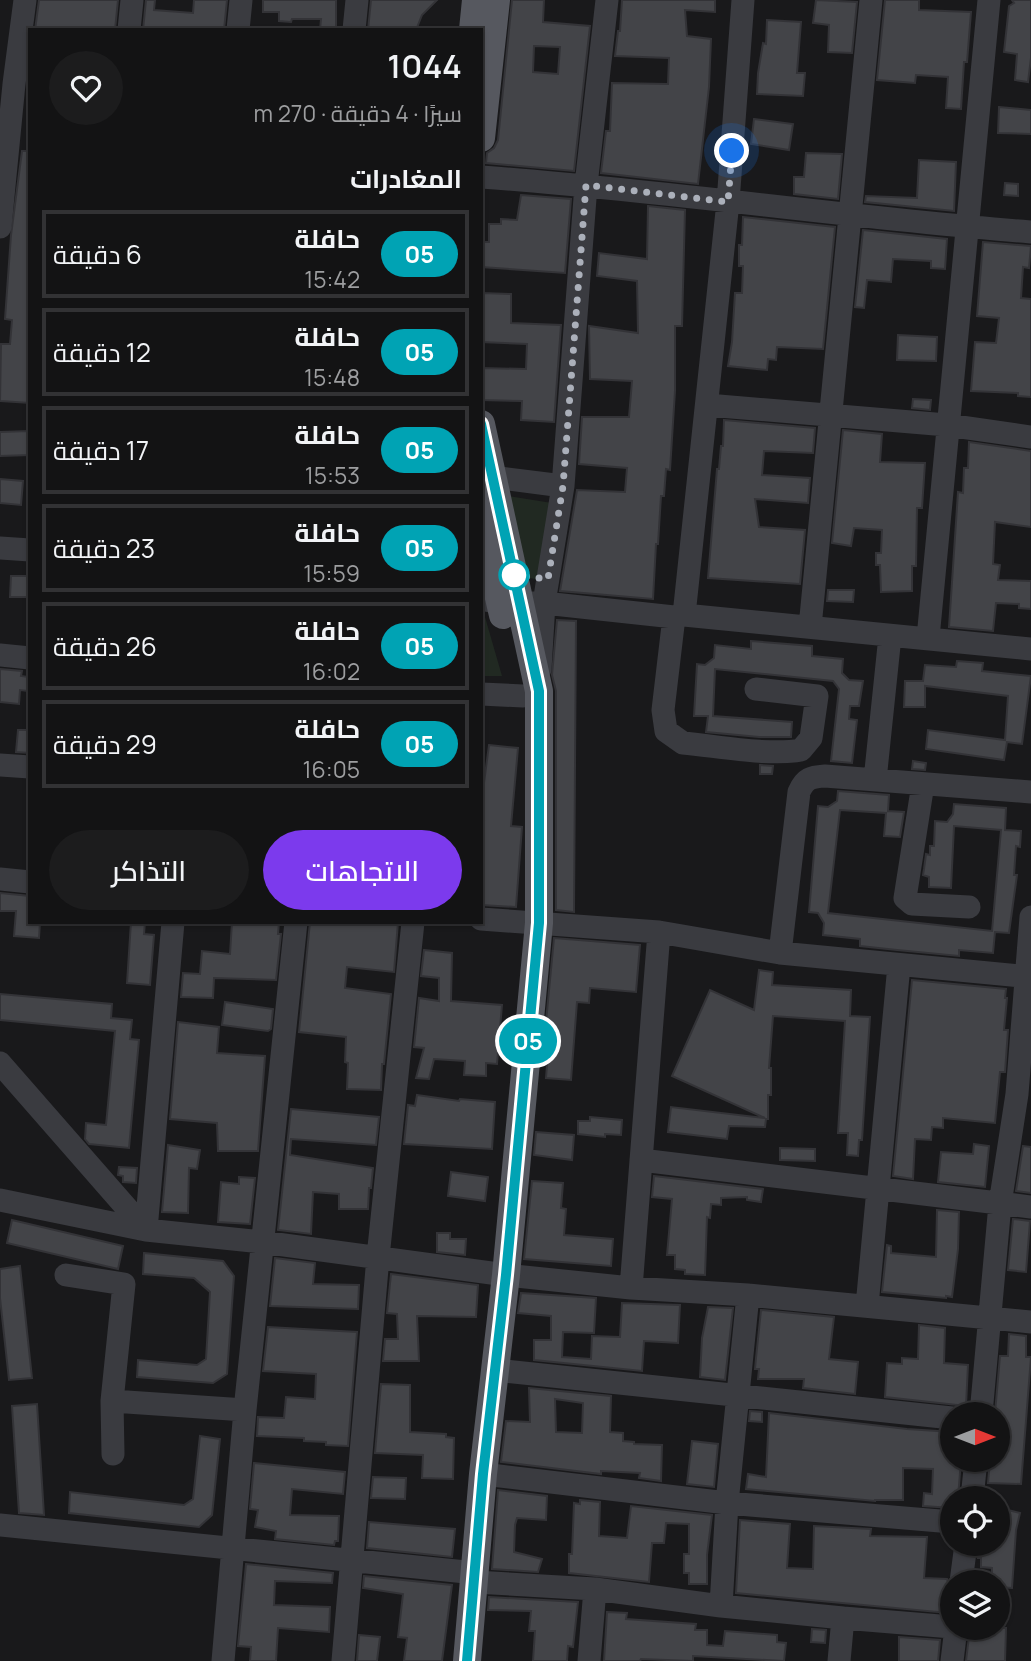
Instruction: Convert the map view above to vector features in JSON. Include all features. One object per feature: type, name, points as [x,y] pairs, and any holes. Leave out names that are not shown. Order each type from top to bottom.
[{"type":"main road","points":[[473,28],[476,0]]},
{"type":"main road","points":[[483,122],[496,0]]},
{"type":"main road","points":[[467,1661],[483,1474],[506,1275],[539,923],[540,719],[531,693],[511,602],[483,434]]},
{"type":"main road","points":[[483,525],[511,602]]},
{"type":"street","points":[[0,227],[25,0]]},
{"type":"street","points":[[129,28],[132,0]]},
{"type":"street","points":[[238,28],[241,0]]},
{"type":"street","points":[[354,28],[357,0]]},
{"type":"street","points":[[607,0],[586,185],[563,486],[511,602],[1031,649]]},
{"type":"street","points":[[743,0],[728,202],[707,405],[679,616],[663,710],[666,731],[682,743],[792,752],[802,750],[811,738],[817,696],[756,689]]},
{"type":"street","points":[[810,627],[871,0]]},
{"type":"street","points":[[928,638],[989,0]]},
{"type":"street","points":[[0,114],[14,85]]},
{"type":"street","points":[[483,177],[586,185],[849,216],[1031,232]]},
{"type":"street","points":[[707,405],[947,425],[1031,437]]},
{"type":"street","points":[[492,477],[563,486]]},
{"type":"street","points":[[0,548],[28,550]]},
{"type":"street","points":[[875,780],[890,636]]},
{"type":"street","points":[[0,655],[28,658]]},
{"type":"street","points":[[483,694],[531,693]]},
{"type":"street","points":[[0,765],[28,767]]},
{"type":"street","points":[[780,953],[799,792],[803,781],[811,777],[825,776],[1031,792]]},
{"type":"street","points":[[923,784],[905,898],[912,904],[969,908]]},
{"type":"street","points":[[0,879],[28,882]]},
{"type":"street","points":[[982,1402],[1000,1205],[1024,1095],[1031,917]]},
{"type":"street","points":[[483,919],[659,933],[780,953],[1028,977]]},
{"type":"street","points":[[146,1230],[173,924]]},
{"type":"street","points":[[223,1661],[245,1409],[296,924]]},
{"type":"street","points":[[343,1661],[377,1257],[413,924]]},
{"type":"street","points":[[631,1288],[659,933]]},
{"type":"street","points":[[867,1306],[900,965]]},
{"type":"street","points":[[0,1063],[146,1230]]},
{"type":"street","points":[[640,1160],[1031,1207]]},
{"type":"street","points":[[0,1200],[146,1230],[262,1242],[506,1275],[1031,1322]]},
{"type":"street","points":[[66,1275],[124,1284],[113,1401],[113,1454]]},
{"type":"street","points":[[721,1606],[727,1503],[748,1295]]},
{"type":"street","points":[[495,1370],[940,1417]]},
{"type":"street","points":[[113,1401],[245,1409]]},
{"type":"street","points":[[483,1474],[727,1503],[940,1521]]},
{"type":"street","points":[[0,1525],[353,1561],[721,1606],[940,1627]]},
{"type":"street","points":[[589,1661],[595,1589]]},
{"type":"street","points":[[839,1661],[843,1618]]},
{"type":"street","points":[[952,1661],[953,1640]]},
{"type":"shaded area","points":[[508,496],[558,504],[549,581],[529,578]]},
{"type":"shaded area","points":[[483,617],[485,617],[502,676],[483,676]]},
{"type":"building","points":[[39,0],[118,0],[115,28],[35,28]]},
{"type":"building","points":[[146,0],[155,0],[154,10],[193,13],[194,0],[227,0],[224,28],[143,28]]},
{"type":"building","points":[[263,0],[336,0],[336,28],[320,28],[321,19],[279,21],[279,12],[263,12]]},
{"type":"building","points":[[371,0],[437,0],[422,15],[417,28],[368,28]]},
{"type":"building","points":[[512,0],[544,0],[543,22],[590,26],[574,171],[486,163],[487,153],[494,148],[498,140]],"holes":[[[534,46],[560,47],[558,74],[533,72]]]},
{"type":"building","points":[[622,0],[715,0],[715,12],[685,10],[687,36],[711,39],[709,87],[698,184],[601,173],[606,131],[610,131],[612,83],[668,84],[669,58],[615,56]]},
{"type":"building","points":[[816,0],[857,2],[852,53],[828,52],[829,25],[813,23]]},
{"type":"building","points":[[885,0],[919,0],[919,10],[971,12],[961,109],[946,108],[948,77],[916,75],[915,83],[877,80]]},
{"type":"building","points":[[1012,0],[1031,0],[1031,58],[1028,82],[1015,80],[1017,54],[1004,52],[1009,6],[1014,3]]},
{"type":"building","points":[[767,20],[801,22],[797,73],[805,73],[803,96],[757,94],[763,43],[766,44]]},
{"type":"building","points":[[999,107],[1031,110],[1031,134],[998,133]]},
{"type":"building","points":[[754,119],[793,124],[789,150],[751,144]]},
{"type":"building","points":[[22,151],[28,151],[28,403],[0,401],[1,344],[10,344],[12,320],[5,319],[11,235]]},
{"type":"building","points":[[806,153],[842,154],[838,199],[794,194],[794,177],[804,177]]},
{"type":"building","points":[[919,160],[956,162],[954,211],[865,202],[866,196],[917,198]]},
{"type":"building","points":[[1005,183],[1018,184],[1018,196],[1004,195]]},
{"type":"building","points":[[521,195],[571,199],[565,273],[483,267],[483,242],[489,242],[489,224],[501,224],[501,219],[517,220]]},
{"type":"building","points":[[648,206],[685,210],[682,326],[675,326],[675,391],[670,470],[666,469],[664,496],[661,496],[653,599],[560,591],[577,490],[625,492],[627,468],[579,464],[582,417],[629,417],[632,381],[590,379],[589,326],[638,333],[637,281],[597,276],[599,253],[647,259]]},
{"type":"building","points":[[743,217],[835,227],[823,349],[777,347],[776,360],[768,359],[767,370],[728,366],[735,293],[742,293],[743,266],[739,266],[739,245],[742,245]]},
{"type":"building","points":[[863,230],[947,239],[945,269],[931,268],[931,261],[893,259],[891,282],[867,280],[864,308],[855,307]]},
{"type":"building","points":[[983,242],[1031,246],[1029,268],[1023,267],[1021,298],[1031,299],[1031,397],[1018,396],[1018,393],[971,391],[975,342],[996,343],[999,318],[977,316]]},
{"type":"building","points":[[483,293],[511,294],[511,323],[561,325],[554,422],[521,420],[522,401],[483,400],[483,368],[526,369],[527,344],[483,342]]},
{"type":"building","points":[[898,335],[937,337],[936,361],[897,360]]},
{"type":"building","points":[[913,399],[931,400],[930,410],[912,408]]},
{"type":"building","points":[[724,420],[815,428],[813,453],[764,451],[762,475],[810,478],[808,503],[755,499],[759,527],[805,530],[800,584],[708,578]]},
{"type":"building","points":[[843,430],[882,434],[880,462],[925,463],[922,508],[917,508],[916,566],[912,566],[912,591],[881,592],[880,565],[876,565],[876,553],[881,553],[882,530],[854,528],[851,546],[832,543]]},
{"type":"building","points":[[28,431],[28,455],[0,456],[0,432]]},
{"type":"building","points":[[969,442],[1031,451],[1031,527],[995,522],[993,564],[1000,565],[998,580],[1031,581],[1031,609],[1019,608],[1019,604],[996,603],[993,631],[949,627],[958,492],[963,493]]},
{"type":"building","points":[[0,479],[23,481],[21,505],[0,503]]},
{"type":"building","points":[[11,576],[28,576],[28,597],[10,597]]},
{"type":"building","points":[[828,590],[854,590],[853,602],[827,601]]},
{"type":"building","points":[[557,620],[576,621],[574,912],[556,910],[556,691],[552,675]]},
{"type":"building","points":[[751,641],[812,646],[812,656],[843,659],[842,673],[849,680],[863,681],[859,706],[850,706],[849,719],[857,720],[852,763],[831,761],[839,689],[833,681],[715,669],[713,716],[792,722],[791,737],[706,732],[708,716],[694,716],[697,664],[705,665],[714,658],[715,645],[751,649]]},
{"type":"building","points":[[957,661],[983,663],[982,671],[1031,676],[1022,744],[1007,742],[1004,760],[926,749],[928,730],[1005,740],[1008,696],[925,686],[925,707],[904,707],[905,681],[923,681],[925,665],[956,667]]},
{"type":"building","points":[[0,669],[22,671],[21,676],[28,677],[28,691],[20,690],[19,704],[0,702]]},
{"type":"building","points":[[18,730],[28,730],[28,753],[16,752]]},
{"type":"building","points":[[489,745],[518,748],[511,826],[522,827],[516,907],[483,905],[483,790]]},
{"type":"building","points":[[913,761],[926,763],[925,770],[912,769]]},
{"type":"building","points":[[760,765],[773,766],[772,774],[760,774]]},
{"type":"building","points":[[838,791],[889,795],[888,811],[904,812],[900,837],[884,836],[886,813],[840,810],[828,913],[992,931],[1001,830],[954,826],[951,888],[929,887],[929,877],[923,875],[926,854],[930,855],[930,846],[934,846],[935,821],[947,822],[953,814],[954,804],[1006,808],[1005,830],[1021,831],[1020,847],[1016,846],[1014,875],[1017,875],[1009,933],[995,932],[993,953],[959,950],[959,956],[897,950],[860,946],[860,939],[823,935],[824,923],[818,913],[809,912],[818,806],[828,807],[837,801]]},
{"type":"building","points":[[0,893],[28,896],[28,924],[40,924],[39,938],[14,936],[16,911],[0,911]]},
{"type":"building","points":[[131,924],[145,924],[144,934],[154,935],[150,985],[127,983]]},
{"type":"building","points":[[232,924],[279,924],[278,934],[281,934],[276,980],[214,978],[213,998],[181,997],[183,973],[200,974],[202,951],[230,954]]},
{"type":"building","points":[[310,924],[398,924],[394,972],[347,967],[345,988],[391,994],[381,1090],[347,1089],[346,1037],[299,1032]]},
{"type":"building","points":[[554,938],[640,945],[636,992],[590,988],[589,1003],[577,1002],[571,1080],[546,1078],[547,1065],[542,1064]]},
{"type":"building","points":[[424,950],[452,953],[451,1001],[502,1005],[497,1064],[486,1063],[486,1076],[464,1075],[465,1061],[434,1059],[429,1079],[416,1078],[424,1048],[414,1047],[419,998],[439,1001],[439,978],[421,976]]},
{"type":"building","points":[[759,970],[773,972],[772,985],[851,990],[850,1016],[870,1017],[862,1140],[859,1140],[858,1156],[847,1155],[848,1133],[838,1133],[845,1021],[773,1016],[769,1068],[771,1095],[768,1095],[768,1119],[765,1127],[729,1126],[727,1139],[668,1132],[671,1107],[765,1118],[672,1076],[710,990],[754,1010]]},
{"type":"building","points":[[912,980],[1006,989],[1004,1030],[1008,1030],[1005,1072],[1000,1072],[995,1123],[943,1118],[943,1128],[932,1127],[931,1140],[915,1139],[913,1179],[893,1176]]},
{"type":"building","points":[[0,994],[112,1004],[111,1018],[132,1020],[130,1039],[139,1040],[129,1148],[89,1144],[85,1139],[86,1123],[106,1125],[115,1031],[0,1020]]},
{"type":"building","points":[[225,1002],[273,1009],[271,1029],[268,1031],[222,1025]]},
{"type":"building","points":[[178,1022],[219,1027],[217,1053],[265,1056],[258,1151],[218,1151],[217,1123],[170,1119]]},
{"type":"building","points":[[417,1095],[459,1101],[495,1102],[492,1149],[404,1144],[408,1105],[415,1106]]},
{"type":"building","points":[[291,1109],[379,1117],[376,1145],[291,1139],[290,1155],[373,1168],[368,1209],[339,1209],[339,1194],[313,1192],[311,1234],[278,1230]]},
{"type":"building","points":[[590,1117],[622,1120],[621,1135],[605,1134],[605,1137],[578,1134],[578,1121],[590,1121]]},
{"type":"building","points":[[536,1132],[574,1135],[572,1160],[534,1155]]},
{"type":"building","points":[[974,1144],[989,1146],[985,1187],[938,1182],[941,1152],[973,1154]]},
{"type":"building","points":[[168,1145],[200,1150],[197,1169],[189,1168],[188,1213],[162,1212]]},
{"type":"building","points":[[1023,1146],[1031,1147],[1031,1193],[1016,1191]]},
{"type":"building","points":[[780,1148],[815,1149],[815,1161],[780,1160]]},
{"type":"building","points":[[119,1167],[137,1168],[136,1183],[123,1182],[123,1176],[118,1175]]},
{"type":"building","points":[[451,1172],[488,1177],[485,1201],[448,1196]]},
{"type":"building","points":[[654,1176],[763,1189],[761,1202],[747,1200],[747,1197],[721,1198],[721,1205],[711,1204],[710,1218],[707,1217],[705,1275],[685,1274],[685,1270],[675,1269],[675,1255],[667,1255],[672,1199],[652,1197]]},
{"type":"building","points":[[239,1177],[255,1178],[250,1224],[218,1222],[221,1182],[239,1184]]},
{"type":"building","points":[[532,1181],[563,1183],[561,1208],[566,1209],[564,1235],[613,1239],[611,1266],[524,1259]]},
{"type":"building","points":[[937,1210],[959,1212],[952,1297],[882,1292],[887,1245],[891,1246],[891,1253],[936,1257]]},
{"type":"building","points":[[1013,1219],[1030,1221],[1026,1272],[1008,1270]]},
{"type":"building","points":[[12,1220],[123,1246],[118,1269],[7,1243]]},
{"type":"building","points":[[437,1233],[450,1233],[450,1239],[466,1239],[465,1255],[437,1252]]},
{"type":"building","points":[[144,1253],[223,1261],[234,1276],[227,1374],[213,1383],[137,1377],[138,1360],[197,1365],[206,1359],[210,1292],[194,1278],[143,1274]]},
{"type":"building","points":[[275,1258],[315,1263],[313,1284],[359,1285],[358,1309],[270,1306]]},
{"type":"building","points":[[20,1266],[32,1378],[9,1380],[0,1298],[0,1269]]},
{"type":"building","points":[[391,1274],[478,1285],[476,1317],[417,1316],[419,1361],[383,1361],[385,1339],[398,1339],[397,1314],[387,1313]]},
{"type":"building","points":[[521,1293],[596,1298],[594,1333],[563,1332],[562,1357],[591,1359],[592,1336],[620,1337],[622,1303],[680,1305],[678,1343],[644,1341],[642,1371],[534,1360],[534,1340],[551,1340],[551,1316],[518,1313]]},
{"type":"building","points":[[708,1307],[733,1308],[725,1380],[700,1377],[702,1338]]},
{"type":"building","points":[[761,1310],[834,1317],[829,1359],[858,1362],[855,1394],[803,1388],[804,1379],[758,1379],[759,1369],[755,1369]]},
{"type":"building","points":[[919,1325],[945,1328],[944,1363],[968,1365],[966,1402],[940,1403],[885,1397],[887,1363],[902,1364],[902,1358],[918,1359]]},
{"type":"building","points":[[268,1327],[357,1332],[348,1446],[304,1441],[304,1438],[257,1436],[258,1417],[284,1418],[286,1397],[315,1399],[316,1374],[263,1371]]},
{"type":"building","points":[[1009,1334],[1026,1336],[1026,1357],[1031,1357],[1021,1484],[988,1483],[989,1472],[1010,1472],[1010,1402],[996,1402],[1000,1356],[1008,1356]]},
{"type":"building","points":[[381,1384],[410,1385],[410,1432],[446,1434],[446,1437],[454,1438],[453,1479],[422,1478],[423,1455],[375,1453]]},
{"type":"building","points":[[529,1388],[611,1396],[610,1432],[623,1433],[623,1441],[634,1444],[662,1445],[661,1481],[639,1478],[640,1473],[601,1471],[601,1474],[501,1462],[506,1421],[530,1422]],"holes":[[[555,1399],[583,1403],[582,1433],[556,1432]]]},
{"type":"building","points":[[37,1404],[44,1515],[19,1513],[12,1406]]},
{"type":"building","points":[[750,1411],[762,1412],[762,1422],[749,1421]]},
{"type":"building","points":[[769,1413],[940,1431],[940,1472],[960,1472],[959,1486],[940,1486],[940,1507],[923,1506],[924,1493],[932,1494],[933,1469],[903,1468],[903,1500],[875,1501],[746,1489],[748,1474],[766,1477]]},
{"type":"building","points":[[200,1436],[220,1439],[212,1515],[199,1527],[69,1513],[70,1492],[184,1505],[193,1499]]},
{"type":"building","points":[[692,1441],[718,1444],[714,1487],[687,1484]]},
{"type":"building","points":[[254,1463],[345,1472],[343,1494],[292,1489],[290,1515],[339,1516],[338,1541],[335,1541],[334,1545],[275,1539],[276,1531],[255,1527],[258,1510],[250,1509]]},
{"type":"building","points":[[373,1477],[406,1478],[405,1499],[371,1498]]},
{"type":"building","points":[[498,1490],[547,1496],[546,1520],[517,1518],[515,1525],[514,1552],[542,1559],[538,1572],[492,1569]]},
{"type":"building","points":[[580,1500],[600,1502],[599,1536],[627,1538],[631,1506],[712,1515],[707,1584],[689,1584],[689,1573],[684,1573],[684,1554],[689,1554],[689,1524],[666,1523],[664,1543],[652,1543],[649,1582],[569,1573],[574,1503],[580,1504]]},
{"type":"building","points":[[1010,1510],[1020,1513],[1016,1530],[1012,1588],[1010,1570],[981,1567],[981,1558],[978,1558],[1010,1556]]},
{"type":"building","points":[[740,1520],[790,1524],[787,1568],[813,1569],[814,1526],[871,1529],[870,1536],[927,1537],[924,1578],[940,1579],[940,1612],[736,1593]]},
{"type":"building","points":[[369,1522],[455,1529],[452,1557],[367,1548]]},
{"type":"building","points":[[246,1564],[333,1573],[332,1583],[275,1581],[274,1605],[330,1607],[329,1632],[278,1628],[276,1661],[250,1661],[251,1647],[238,1646]]},
{"type":"building","points":[[364,1576],[452,1585],[442,1661],[404,1661],[407,1638],[398,1637],[403,1594],[363,1588]]},
{"type":"building","points":[[489,1597],[578,1602],[573,1647],[568,1646],[567,1661],[533,1661],[535,1631],[529,1631],[531,1611],[488,1610]]},
{"type":"building","points":[[607,1612],[627,1613],[626,1619],[696,1624],[695,1630],[707,1630],[707,1645],[723,1646],[725,1631],[777,1635],[777,1642],[786,1643],[784,1661],[693,1656],[693,1661],[604,1661]]},
{"type":"building","points":[[812,1629],[826,1630],[825,1643],[811,1642]]},
{"type":"building","points":[[359,1635],[380,1637],[377,1661],[357,1661]]},
{"type":"building","points":[[899,1637],[940,1640],[938,1661],[899,1661]]},
{"type":"building","points":[[969,1640],[1006,1640],[1005,1661],[966,1661]]},
{"type":"bus line","name":"05","points":[[467,1661],[483,1474],[506,1275],[539,923],[539,691],[483,433]]},
{"type":"route","points":[[514,575],[548,579],[563,486],[586,185],[728,202],[732,151]]}]
